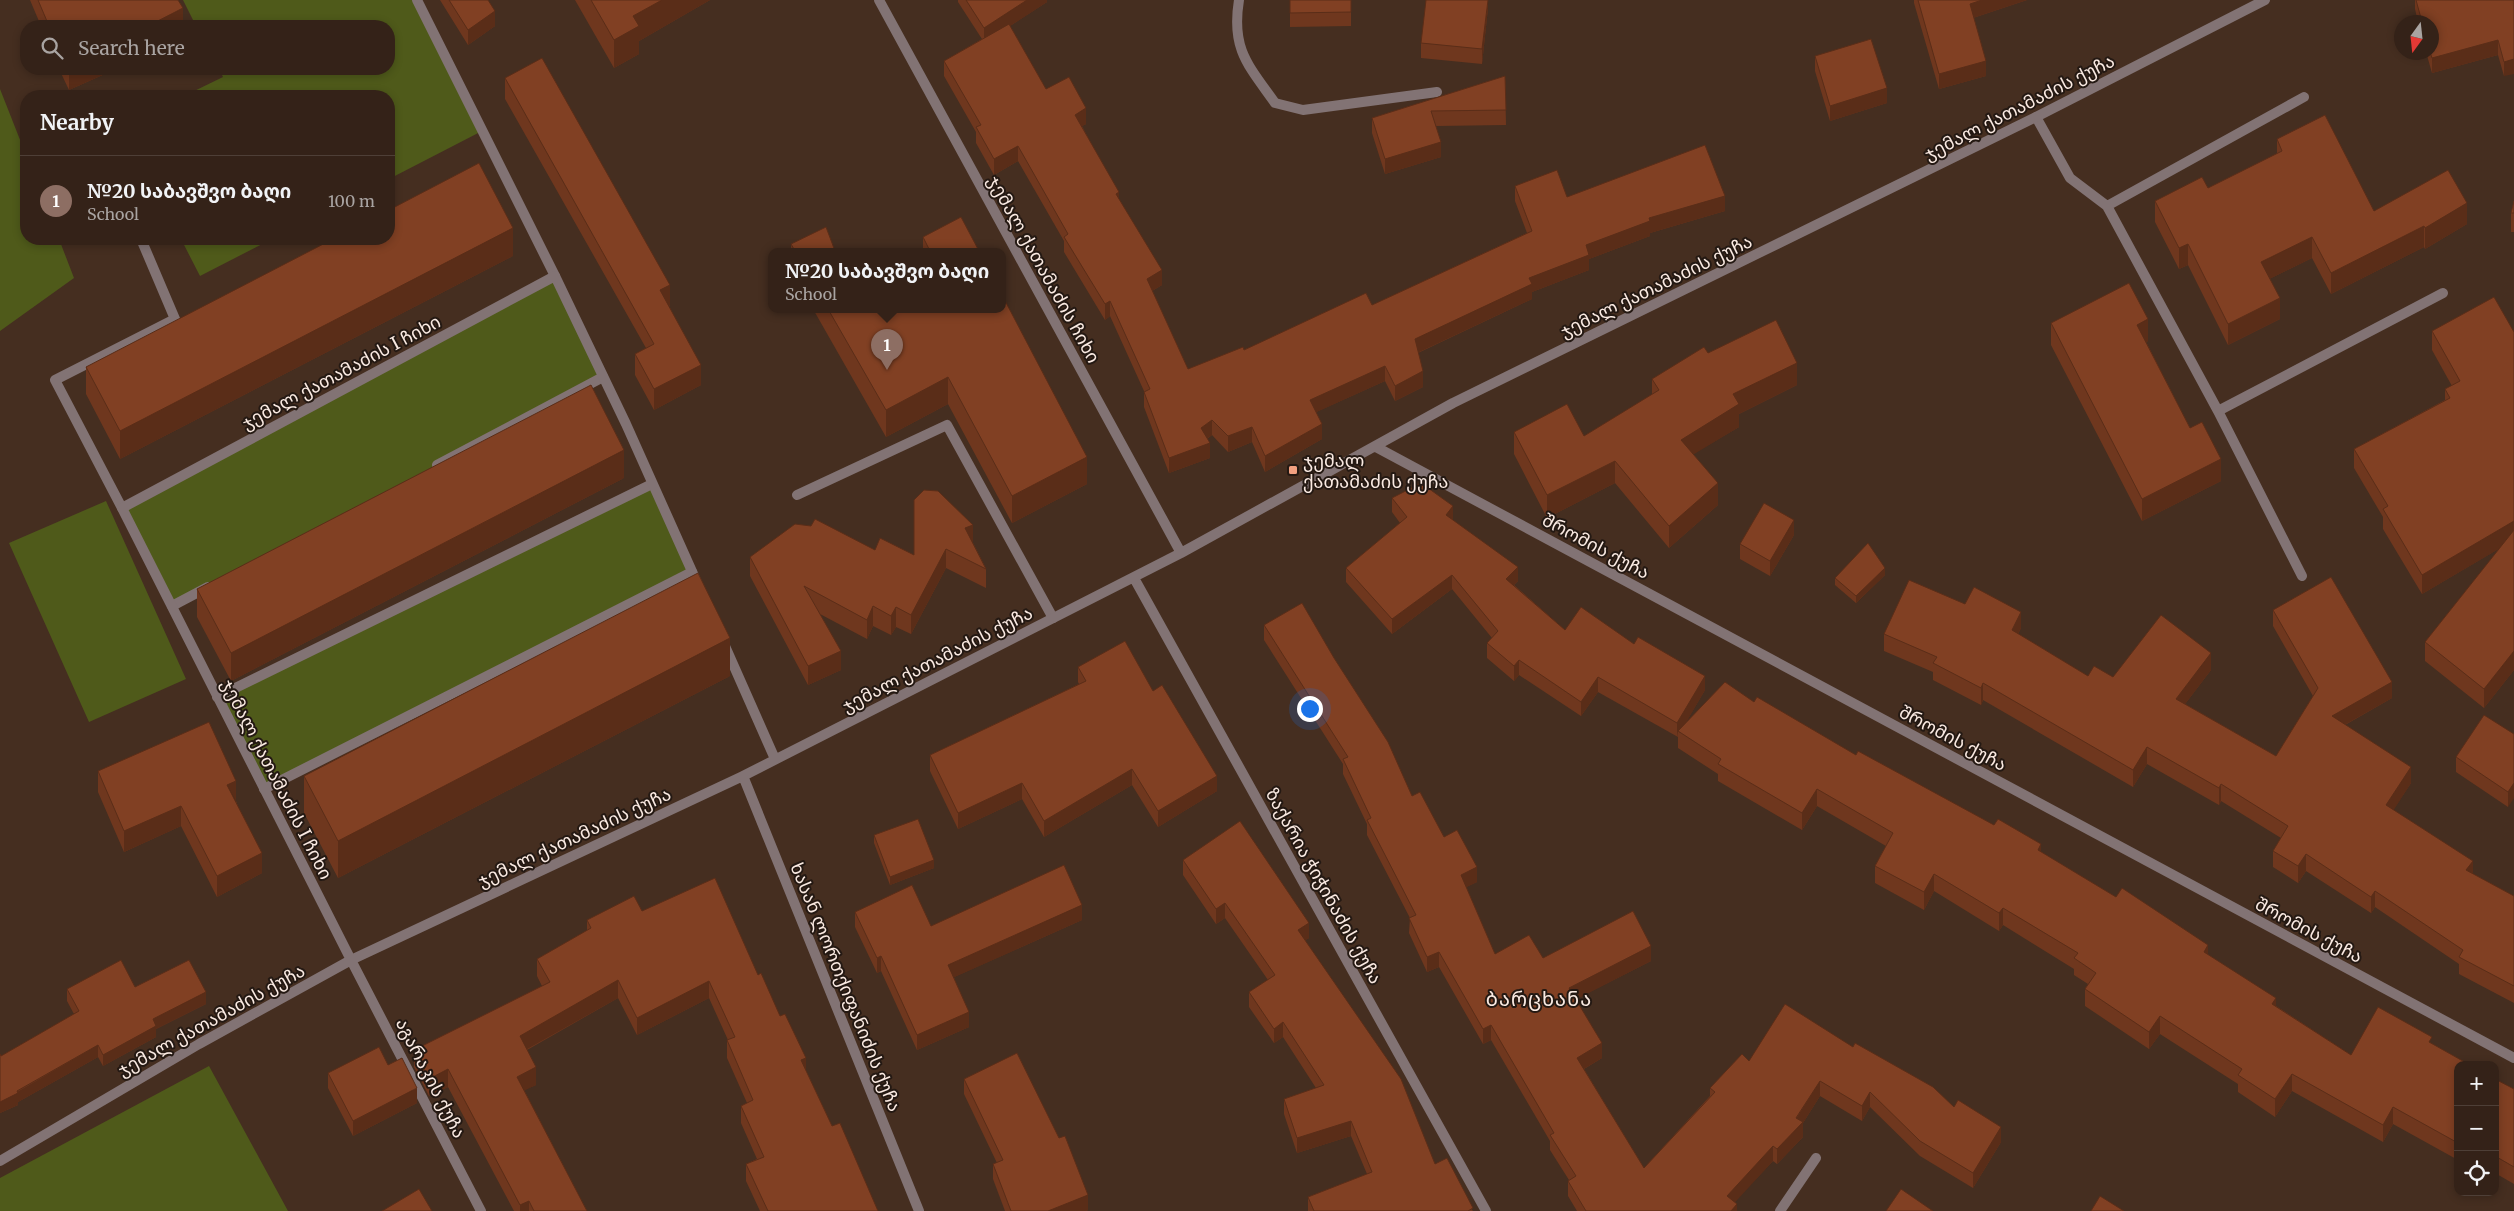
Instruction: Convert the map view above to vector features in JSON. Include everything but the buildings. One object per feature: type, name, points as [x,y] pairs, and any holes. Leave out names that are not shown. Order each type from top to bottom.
[{"type":"street","points":[[417,0],[555,276],[704,599]]},
{"type":"street","name":"ჯემალ ქათამაძის ჩიხი","points":[[879,0],[1181,553]]},
{"type":"street","points":[[1239,0],[1236,21],[1240,50],[1275,102],[1303,110],[1437,92]]},
{"type":"street","name":"ჯემალ ქათამაძის ქუჩა","points":[[0,1161],[199,1044],[351,960],[743,776],[1134,578],[1453,404],[2036,117],[2265,0]]},
{"type":"street","points":[[2107,206],[2304,97]]},
{"type":"street","points":[[2036,117],[2070,178],[2107,206],[2218,411],[2302,576]]},
{"type":"street","points":[[122,508],[55,380],[175,319],[144,245]]},
{"type":"street","name":"ჯემალ ქათამაძის I ჩიხი","points":[[351,960],[122,508],[555,276]]},
{"type":"street","points":[[2218,411],[2442,293]]},
{"type":"street","points":[[427,470],[603,377]]},
{"type":"street","points":[[797,496],[947,425],[1053,618]]},
{"type":"street","name":"შრომის ქუჩა","points":[[1376,447],[2514,1058]]},
{"type":"street","points":[[217,697],[652,484]]},
{"type":"street","points":[[264,790],[692,572]]},
{"type":"street","name":"ზაქარია ჭიჭინაძის ქუჩა","points":[[1134,578],[1486,1211]]},
{"type":"street","points":[[172,606],[216,583]]},
{"type":"street","points":[[720,634],[775,759]]},
{"type":"street","name":"ხასან ლორთქიფანიძის ქუჩა","points":[[743,776],[919,1211]]},
{"type":"street","name":"აგარაკის ქუჩა","points":[[351,960],[482,1211]]},
{"type":"street","points":[[1780,1211],[1816,1158]]},
{"type":"green space","points":[[183,0],[417,0],[484,130],[395,176],[395,90],[196,90],[223,77],[222,75],[395,75],[395,20],[193,20]]},
{"type":"green space","points":[[0,89],[20,140],[20,245],[61,245],[74,278],[0,331]]},
{"type":"green space","points":[[184,245],[260,245],[200,276]]},
{"type":"green space","points":[[555,276],[602,380],[172,606],[122,508]]},
{"type":"green space","points":[[652,484],[692,572],[264,789],[217,697]]},
{"type":"green space","points":[[106,501],[186,679],[89,722],[9,543]]},
{"type":"green space","points":[[209,1066],[288,1211],[0,1211],[0,1178]]},
{"type":"place","name":"№20 საბავშვო ბაღი","points":[[887,370]]},
{"type":"place","name":"ჯემალ ქათამაძის ქუჩა","points":[[1293,470]]},
{"type":"district","name":"ბარცხანა","points":[[1539,998]]}]
